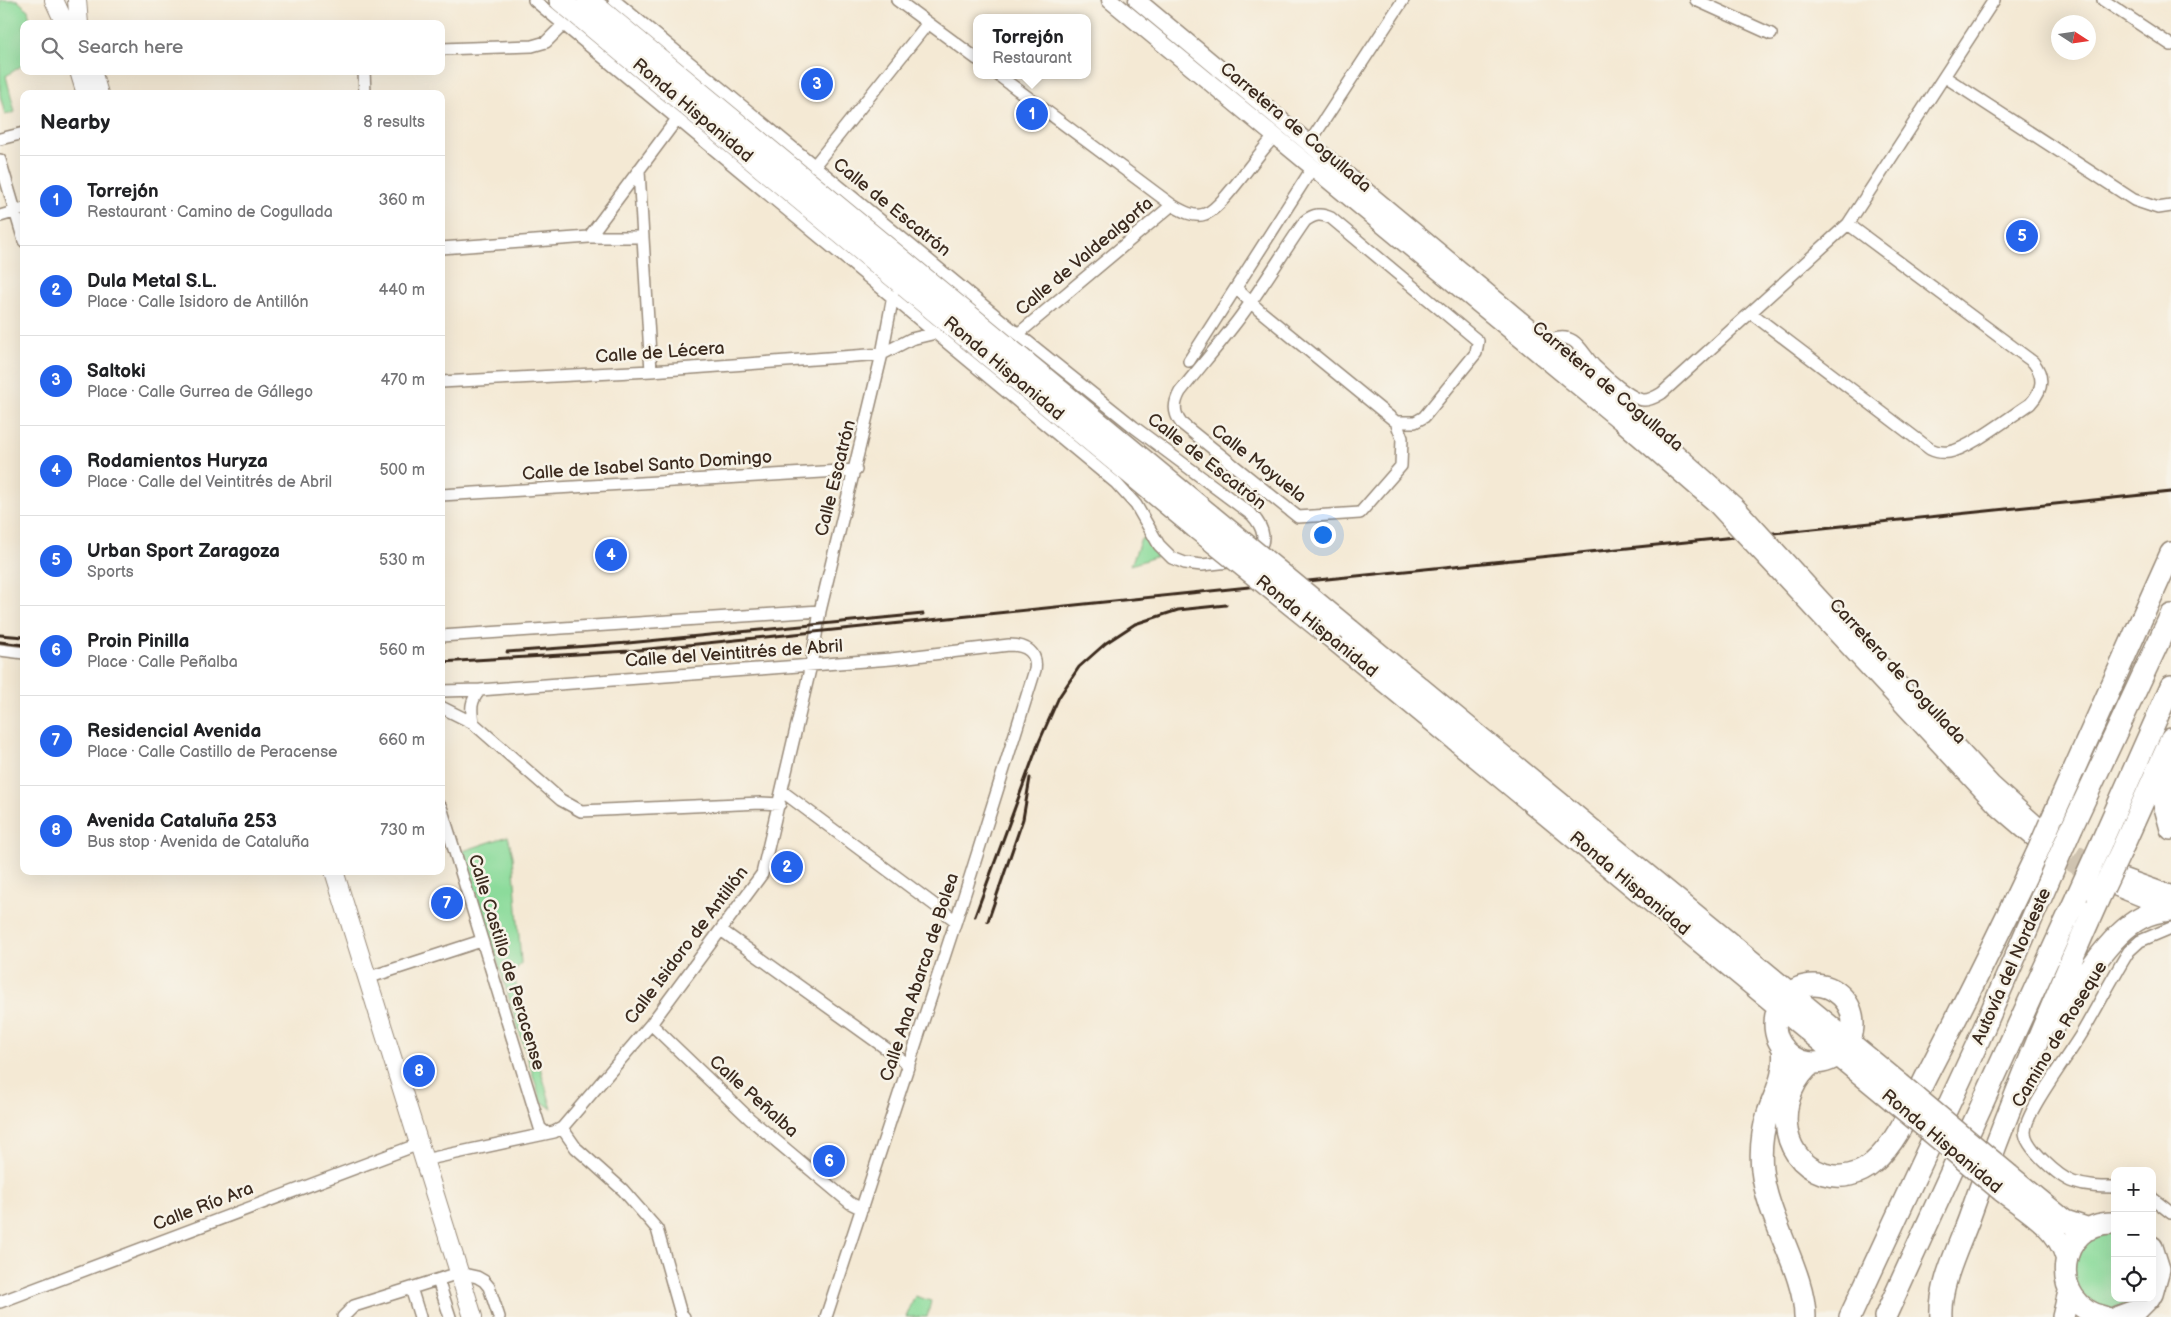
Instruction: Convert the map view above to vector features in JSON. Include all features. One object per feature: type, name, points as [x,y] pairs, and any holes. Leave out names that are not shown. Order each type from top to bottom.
[{"type":"highway","name":"Ronda Hispanidad","points":[[560,0],[853,242],[1340,633],[2006,1183],[2054,1232],[2061,1242],[2066,1257],[2064,1269],[2069,1292]]},
{"type":"highway","name":"Ronda Hispanidad","points":[[588,0],[848,216],[1203,522]]},
{"type":"highway","points":[[1812,1063],[1798,1079],[1788,1100],[1785,1116],[1790,1142],[1800,1159],[1813,1170],[1838,1176],[1858,1173],[1881,1156],[1904,1119],[1995,944],[2171,553]]},
{"type":"highway","name":"Autovía del Nordeste","points":[[1850,1317],[1977,1044],[2072,827],[2171,615]]},
{"type":"highway","name":"Autovía del Nordeste","points":[[1886,1317],[2171,686]]},
{"type":"highway","points":[[1941,1317],[1943,1297],[1951,1269],[2006,1117],[2104,885],[2171,739]]},
{"type":"highway","points":[[2171,755],[2166,771],[2163,800],[2171,829]]},
{"type":"highway","points":[[2006,1117],[2013,1112],[2038,1057],[2060,1018],[2105,952],[2126,928],[2141,918],[2171,910]]},
{"type":"highway","points":[[1821,986],[1842,997],[1853,1018],[1844,1049],[1829,1061],[1812,1063],[1796,1059],[1783,1047],[1778,1036],[1776,1024],[1785,1000],[1805,987],[1821,986]]},
{"type":"highway","points":[[1783,1047],[1782,1080],[1763,1132],[1762,1170],[1772,1213],[1801,1294],[1804,1317]]},
{"type":"highway","name":"Ronda Hispanidad","points":[[2006,1183],[2065,1221],[2089,1229]]},
{"type":"highway","points":[[2066,1257],[2075,1241],[2089,1229],[2111,1223]]},
{"type":"highway","points":[[2156,1262],[2158,1269],[2156,1285]]},
{"type":"highway","points":[[2069,1292],[2082,1307],[2104,1317],[2137,1310],[2145,1302]]},
{"type":"highway","points":[[2063,1317],[2069,1292]]},
{"type":"main road","points":[[54,0],[62,20]]},
{"type":"main road","points":[[77,0],[79,20]]},
{"type":"main road","points":[[80,75],[85,90]]},
{"type":"main road","points":[[93,75],[98,90]]},
{"type":"main road","points":[[335,875],[472,1317]]},
{"type":"street","name":"Calle de Escatrón","points":[[534,0],[893,296],[1123,490],[1144,515],[1159,544],[1172,558],[1185,563],[1202,565],[1246,559],[1262,545],[1264,533],[1260,524],[1252,515],[1134,427],[1018,334],[614,1]]},
{"type":"street","name":"Ronda Hispanidad","points":[[556,0],[581,28],[635,74],[659,103]]},
{"type":"street","points":[[897,0],[973,57]]},
{"type":"street","name":"Carretera de Cogullada","points":[[1110,0],[1276,135],[1543,358],[1626,417],[1736,506],[1874,666],[2044,838]]},
{"type":"street","name":"Carretera de Cogullada","points":[[1137,0],[1550,342],[1626,417]]},
{"type":"street","points":[[1310,142],[1403,0]]},
{"type":"street","points":[[1696,0],[1771,34]]},
{"type":"street","points":[[1543,358],[1550,342],[1558,338],[1569,338],[1582,348],[1596,368],[1629,394],[1644,400],[1662,393],[1848,224],[1994,0]]},
{"type":"street","points":[[2103,0],[2171,45]]},
{"type":"street","points":[[814,166],[928,23]]},
{"type":"street","points":[[445,49],[532,46],[546,42],[563,25]]},
{"type":"street","points":[[2158,35],[2171,38]]},
{"type":"street","points":[[364,75],[364,90]]},
{"type":"street","points":[[1945,77],[2134,200],[2158,208],[2171,206]]},
{"type":"street","points":[[1003,79],[1172,205],[1194,215],[1212,211],[1263,147],[1276,135]]},
{"type":"street","name":"Ronda Hispanidad","points":[[742,105],[759,128],[830,191],[848,216]]},
{"type":"street","points":[[589,237],[677,119]]},
{"type":"street","points":[[0,139],[20,134]]},
{"type":"street","name":"Calle de Escatrón","points":[[724,156],[771,183],[825,227],[853,242]]},
{"type":"street","points":[[0,160],[19,210],[0,216]]},
{"type":"street","points":[[1189,361],[1313,167]]},
{"type":"street","points":[[639,171],[651,371]]},
{"type":"street","name":"Calle de Valdealgorfa","points":[[1018,334],[1172,205]]},
{"type":"street","name":"Calle Moyuela","points":[[1321,214],[1339,224],[1478,341],[1476,353],[1424,417],[1415,422],[1396,422],[1402,438],[1401,466],[1366,508],[1360,513],[1303,518],[1292,514],[1188,429],[1176,416],[1175,400],[1250,302],[1305,221],[1315,215],[1321,214]]},
{"type":"street","points":[[1751,313],[1930,449],[1939,453],[1950,452],[1964,446],[2030,404],[2038,396],[2042,379],[2040,371],[2033,362],[1848,224]]},
{"type":"street","points":[[445,248],[589,237],[642,237]]},
{"type":"street","points":[[1236,288],[1250,302],[1396,422]]},
{"type":"street","name":"Calle Escatrón","points":[[820,610],[856,470],[893,296]]},
{"type":"street","points":[[882,354],[911,339],[936,333]]},
{"type":"street","name":"Calle de Lécera","points":[[445,382],[651,371],[882,354]]},
{"type":"street","name":"Calle de Isabel Santo Domingo","points":[[445,495],[856,470]]},
{"type":"street","name":"Calle del Veintitrés de Abril","points":[[445,636],[820,610]]},
{"type":"street","name":"Calle Isidoro de Antillón","points":[[562,1128],[650,1024],[762,874],[783,792],[811,665],[820,610]]},
{"type":"street","name":"Calle del Veintitrés de Abril","points":[[445,691],[480,690],[891,659],[1009,645],[1029,649]]},
{"type":"street","name":"Calle Ana Abarca de Bolea","points":[[826,1317],[956,921],[1035,670],[1036,659],[1029,649]]},
{"type":"street","points":[[0,650],[20,652]]},
{"type":"street","points":[[473,723],[470,708],[480,690]]},
{"type":"street","points":[[445,709],[473,723],[561,800],[581,811],[761,803],[780,804]]},
{"type":"street","points":[[783,792],[956,921]]},
{"type":"street","name":"Calle Castillo de Peracense","points":[[445,820],[541,1132]]},
{"type":"street","points":[[2104,885],[2171,894]]},
{"type":"street","points":[[2104,885],[2171,910]]},
{"type":"street","name":"Camino de Roseque","points":[[2111,1188],[2081,1184],[2063,1177],[2034,1151],[2027,1140],[2025,1129],[2031,1113],[2081,1035],[2129,951],[2140,941],[2171,928]]},
{"type":"street","points":[[721,930],[909,1065]]},
{"type":"street","points":[[367,978],[481,941]]},
{"type":"street","name":"Calle Peñalba","points":[[650,1024],[750,1119],[850,1203],[862,1209]]},
{"type":"street","points":[[562,1128],[576,1148],[623,1190],[657,1229],[679,1316]]},
{"type":"street","name":"Calle Río Ara","points":[[0,1302],[421,1152],[562,1128]]},
{"type":"street","points":[[2156,1201],[2171,1213]]},
{"type":"street","points":[[343,1317],[354,1306],[459,1273],[477,1277],[484,1281],[489,1287],[499,1317]]},
{"type":"street","points":[[438,1280],[450,1317]]},
{"type":"street","points":[[411,1288],[420,1317]]},
{"type":"street","points":[[353,1317],[364,1303]]},
{"type":"green space","points":[[0,0],[17,0],[28,10],[30,20],[20,20],[20,67],[6,76],[15,112],[5,115],[0,95]]},
{"type":"green space","points":[[1150,537],[1161,555],[1131,565],[1141,539]]},
{"type":"green space","points":[[508,836],[513,856],[521,963],[513,974],[552,1109],[541,1101],[463,851]]},
{"type":"green space","points":[[2111,1232],[2111,1302],[2132,1302],[2111,1311],[2081,1296],[2072,1265],[2088,1238]]},
{"type":"green space","points":[[915,1296],[931,1301],[927,1317],[906,1317]]},
{"type":"tunnel","points":[[2056,840],[2101,868]]},
{"type":"tunnel","points":[[2049,850],[2097,879]]},
{"type":"railway","points":[[445,662],[629,651],[2171,492]]},
{"type":"railway","points":[[975,916],[1039,742],[1059,697],[1079,667],[1106,643],[1135,624],[1178,610],[1226,605]]},
{"type":"railway","points":[[507,652],[628,643],[923,614]]},
{"type":"railway","points":[[0,635],[20,637]]},
{"type":"railway","points":[[0,642],[20,644]]},
{"type":"railway","points":[[988,921],[1023,819],[1030,778]]},
{"type":"place","name":"Saltoki","points":[[817,84]]},
{"type":"place","name":"Torrejón","points":[[1032,114]]},
{"type":"place","name":"Urban Sport Zaragoza","points":[[2022,236]]},
{"type":"place","name":"Rodamientos Huryza","points":[[611,555]]},
{"type":"place","name":"Dula Metal S.L.","points":[[787,867]]},
{"type":"place","name":"Residencial Avenida","points":[[447,903]]},
{"type":"place","name":"Avenida Cataluña 253","points":[[419,1071]]},
{"type":"place","name":"Proin Pinilla","points":[[829,1161]]}]
